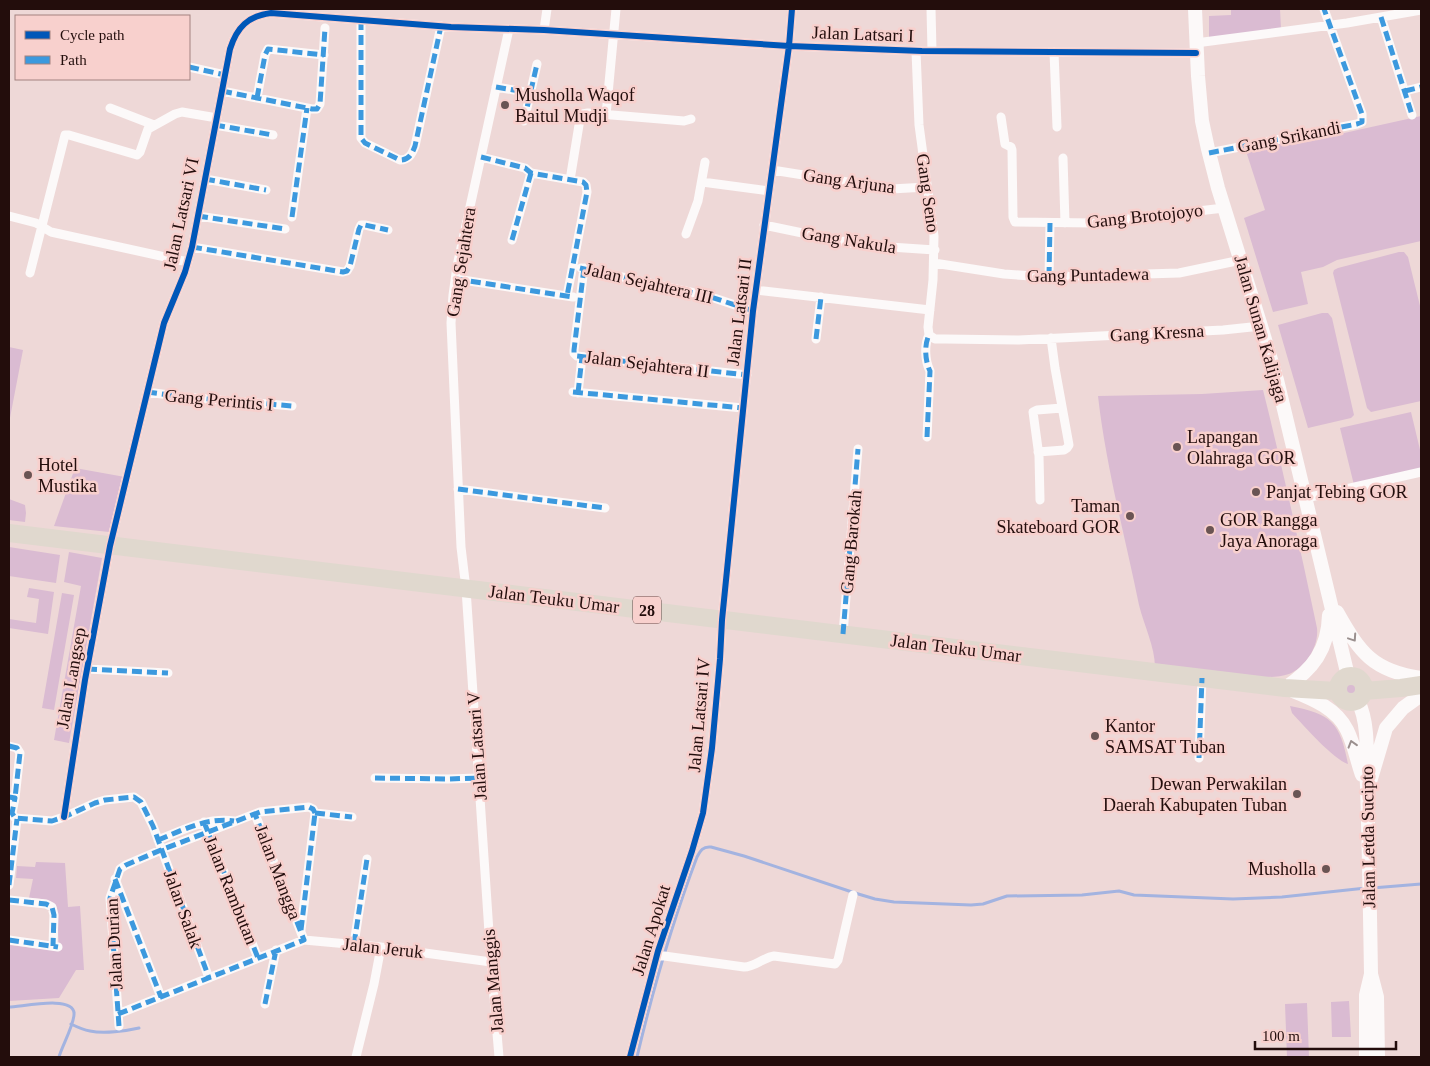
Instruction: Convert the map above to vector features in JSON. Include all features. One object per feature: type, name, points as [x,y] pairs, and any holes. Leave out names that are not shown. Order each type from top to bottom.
[{"type":"highway","name":"Jalan Teuku Umar","points":[[9,533],[1285,688],[1337,691]]},
{"type":"highway","points":[[1337,691],[1339,683],[1344,677],[1352,676],[1360,679],[1364,687],[1361,696]]},
{"type":"highway","name":"28","points":[[1337,691],[1338,696],[1349,703],[1361,696],[1421,685]]},
{"type":"main road","name":"Jalan Sunan Kalijaga","points":[[1195,9],[1202,121],[1209,153],[1224,208],[1262,326],[1282,399],[1348,676]]},
{"type":"main road","points":[[1328,596],[1354,641],[1372,660],[1390,671],[1421,678]]},
{"type":"main road","points":[[1328,596],[1328,626],[1325,641],[1308,670],[1285,688],[1318,703],[1337,716],[1343,723],[1350,737],[1367,790]]},
{"type":"main road","points":[[1367,790],[1386,728],[1403,708],[1421,695]]},
{"type":"main road","name":"Jalan Letda Sucipto","points":[[1361,696],[1365,727],[1371,974],[1377,997],[1378,1057]]},
{"type":"main road","name":"Jalan Letda Sucipto","points":[[1366,1057],[1366,1000],[1367,985],[1371,974]]},
{"type":"street","points":[[544,30],[547,9]]},
{"type":"street","points":[[606,114],[616,9]]},
{"type":"street","name":"Jalan Latsari II","points":[[722,620],[753,311],[790,46],[792,9]]},
{"type":"street","points":[[931,9],[932,51]]},
{"type":"street","points":[[1324,9],[1330,25]]},
{"type":"street","name":"Jalan Latsari I","points":[[320,13],[361,20],[441,26],[614,34],[790,46],[916,51],[1054,52],[1196,48],[1384,14],[1421,10]]},
{"type":"street","name":"Jalan Latsari VI","points":[[110,546],[164,323],[182,280],[192,247],[224,76],[234,37],[243,24],[259,15],[271,13],[320,13]]},
{"type":"street","points":[[1384,14],[1412,115]]},
{"type":"street","points":[[361,20],[361,138],[365,143],[400,160],[405,160],[410,156],[415,146],[441,26]]},
{"type":"street","name":"Gang Srikandi","points":[[1209,153],[1360,123],[1363,120],[1330,25]]},
{"type":"street","points":[[222,91],[317,109],[320,104],[325,28]]},
{"type":"street","name":"Gang Sejahtera","points":[[466,588],[461,548],[458,489],[451,328],[452,307],[481,157],[509,29]]},
{"type":"street","points":[[257,98],[264,55],[268,49],[324,54]]},
{"type":"street","name":"Gang Seno","points":[[916,51],[919,125],[934,230],[935,250],[928,330],[930,335],[927,343],[926,364],[930,371],[927,437]]},
{"type":"street","points":[[1054,52],[1057,127]]},
{"type":"street","points":[[524,121],[537,64]]},
{"type":"street","points":[[190,67],[224,76]]},
{"type":"street","points":[[1405,91],[1421,86]]},
{"type":"street","points":[[496,87],[531,93]]},
{"type":"street","points":[[110,108],[154,125]]},
{"type":"street","points":[[292,217],[307,108]]},
{"type":"street","points":[[30,273],[66,135],[137,155],[140,152],[147,131],[154,125],[182,112],[273,135]]},
{"type":"street","points":[[570,180],[582,115],[588,113],[606,114],[684,121],[691,119]]},
{"type":"street","name":"Gang Brotojoyo","points":[[1002,117],[1006,144],[1012,150],[1014,221],[1050,223],[1102,222],[1224,208]]},
{"type":"street","points":[[481,157],[525,168],[530,173],[582,182],[587,186],[567,296]]},
{"type":"street","name":"Gang Brotojoyo","points":[[1063,158],[1065,223]]},
{"type":"street","points":[[686,234],[697,205],[705,162]]},
{"type":"street","name":"Gang Arjuna","points":[[772,170],[891,189],[927,186]]},
{"type":"street","points":[[512,240],[530,173]]},
{"type":"street","points":[[205,179],[266,190]]},
{"type":"street","points":[[702,182],[769,190]]},
{"type":"street","points":[[9,216],[36,223],[51,232],[188,262]]},
{"type":"street","points":[[198,216],[285,229]]},
{"type":"street","points":[[1049,277],[1050,223]]},
{"type":"street","points":[[192,247],[343,272],[347,271],[350,266],[358,229],[361,225],[388,230]]},
{"type":"street","name":"Gang Nakula","points":[[764,225],[860,245],[935,250]]},
{"type":"street","name":"Gang Puntadewa","points":[[934,263],[1004,274],[1049,277],[1179,273],[1241,260]]},
{"type":"street","name":"Jalan Sejahtera III","points":[[573,266],[714,298],[753,311]]},
{"type":"street","name":"Jalan Sejahtera II","points":[[584,268],[574,352],[577,356],[747,375]]},
{"type":"street","points":[[456,279],[580,299]]},
{"type":"street","points":[[756,290],[930,310]]},
{"type":"street","points":[[816,338],[821,298]]},
{"type":"street","name":"Gang Kresna","points":[[930,335],[934,339],[944,340],[1001,340],[1223,330],[1262,326]]},
{"type":"street","points":[[1038,452],[1064,450],[1069,446],[1054,368],[1051,338]]},
{"type":"street","points":[[582,357],[576,393],[743,408]]},
{"type":"street","name":"Gang Perintis I","points":[[147,392],[184,398],[292,406]]},
{"type":"street","points":[[1040,500],[1038,452],[1033,412],[1062,408]]},
{"type":"street","name":"Gang Barokah","points":[[843,634],[858,449]]},
{"type":"street","points":[[1306,498],[1421,472]]},
{"type":"street","points":[[458,489],[605,508]]},
{"type":"street","name":"Jalan Langsep","points":[[64,817],[87,669],[110,546]]},
{"type":"street","name":"Jalan Latsari V","points":[[466,588],[487,904]]},
{"type":"street","name":"Jalan Latsari IV","points":[[703,814],[712,748],[722,620]]},
{"type":"street","points":[[87,669],[168,673]]},
{"type":"street","points":[[1199,758],[1202,678]]},
{"type":"street","points":[[9,746],[19,749],[20,753],[12,797],[12,815],[14,818],[47,822],[64,817],[94,803],[134,797],[139,800],[144,808],[158,840]]},
{"type":"street","points":[[375,778],[479,778]]},
{"type":"street","name":"Jalan Durian","points":[[119,1026],[110,894],[122,866],[269,810],[309,808],[313,809],[315,813],[352,816]]},
{"type":"street","name":"Jalan Mangga","points":[[302,935],[315,813]]},
{"type":"street","name":"Jalan Mangga","points":[[256,814],[302,935]]},
{"type":"street","name":"Jalan Apokat","points":[[630,1057],[662,956],[703,814]]},
{"type":"street","points":[[9,885],[17,819]]},
{"type":"street","name":"Jalan Durian","points":[[158,840],[204,822],[219,820],[236,821]]},
{"type":"street","name":"Jalan Rambutan","points":[[204,822],[258,958]]},
{"type":"street","name":"Jalan Salak","points":[[158,840],[209,978]]},
{"type":"street","points":[[354,944],[367,859]]},
{"type":"street","points":[[115,879],[161,997]]},
{"type":"street","points":[[662,956],[748,967],[771,956],[833,964],[837,962],[853,895]]},
{"type":"street","points":[[9,900],[46,904],[52,908],[56,947],[9,940]]},
{"type":"street","name":"Jalan Manggis","points":[[487,904],[499,1057]]},
{"type":"street","name":"Jalan Jeruk","points":[[118,1014],[258,958],[302,935],[354,944],[491,962]]},
{"type":"street","points":[[356,1057],[381,947]]},
{"type":"street","points":[[265,1004],[276,950]]},
{"type":"shaded area","points":[[1231,9],[1280,9],[1281,29],[1209,38],[1209,16],[1231,15]]},
{"type":"shaded area","points":[[1421,116],[1421,241],[1337,260],[1323,267],[1301,272],[1308,304],[1273,312],[1244,218],[1265,210],[1245,148],[1288,140],[1290,145]]},
{"type":"shaded area","points":[[1404,252],[1408,257],[1421,310],[1421,401],[1371,412],[1367,408],[1333,273],[1338,268]]},
{"type":"shaded area","points":[[1328,313],[1332,318],[1354,415],[1351,418],[1308,428],[1278,325]]},
{"type":"shaded area","points":[[9,347],[23,350],[9,423]]},
{"type":"shaded area","name":"GOR Rangga Jaya Anoraga","points":[[1263,390],[1317,628],[1314,649],[1306,661],[1295,671],[1279,676],[1261,677],[1155,668],[1155,660],[1139,605],[1116,501],[1101,423],[1098,396],[1202,394]]},
{"type":"shaded area","points":[[1411,412],[1421,454],[1421,468],[1354,485],[1340,428]]},
{"type":"shaded area","points":[[75,468],[125,477],[109,532],[54,526]]},
{"type":"shaded area","points":[[9,499],[25,505],[25,522],[9,520]]},
{"type":"shaded area","points":[[9,547],[60,555],[56,583],[9,576]]},
{"type":"shaded area","points":[[69,552],[102,558],[69,743],[54,740],[81,586],[64,582]]},
{"type":"shaded area","points":[[29,588],[54,592],[48,634],[9,628],[9,619],[36,623],[39,599],[27,597]]},
{"type":"shaded area","points":[[62,593],[74,595],[54,710],[42,708]]},
{"type":"shaded area","points":[[1350,680],[1356,683],[1359,689],[1356,695],[1350,698],[1344,695],[1341,689],[1344,683]]},
{"type":"shaded area","points":[[1290,706],[1315,713],[1331,722],[1341,738],[1348,764],[1335,756],[1319,741],[1292,713]]},
{"type":"shaded area","points":[[36,862],[65,863],[68,907],[80,906],[84,970],[76,970],[59,998],[9,1001],[9,945],[59,951],[57,908],[52,902],[29,898],[33,879],[16,878],[17,866],[35,867]]},
{"type":"shaded area","points":[[1349,1001],[1351,1037],[1332,1037],[1331,1002]]},
{"type":"shaded area","points":[[1307,1003],[1309,1057],[1287,1057],[1285,1004]]},
{"type":"waterway","points":[[637,1057],[671,931],[697,857],[706,847],[744,856],[875,899],[894,902],[971,905],[983,904],[1007,896],[1082,895],[1119,891],[1134,895],[1233,899],[1282,897],[1366,888]]},
{"type":"waterway","points":[[1372,888],[1421,884]]},
{"type":"waterway","points":[[9,1007],[56,1003],[65,1004],[71,1008],[74,1017],[59,1057]]},
{"type":"waterway","points":[[71,1024],[96,1032],[139,1028]]},
{"type":"marked path","points":[[1209,153],[1362,122],[1362,114],[1324,9]]},
{"type":"marked path","points":[[1381,17],[1412,115]]},
{"type":"marked path","points":[[361,20],[361,138],[365,143],[400,160],[410,156],[415,146],[441,26]]},
{"type":"marked path","points":[[222,91],[317,109],[320,104],[325,28]]},
{"type":"marked path","points":[[257,98],[265,55],[268,49],[324,55]]},
{"type":"marked path","points":[[524,121],[537,64]]},
{"type":"marked path","points":[[190,67],[225,75]]},
{"type":"marked path","points":[[496,87],[531,93]]},
{"type":"marked path","points":[[1405,91],[1421,87]]},
{"type":"marked path","points":[[292,217],[307,108]]},
{"type":"marked path","points":[[215,125],[273,135]]},
{"type":"marked path","points":[[481,157],[525,168],[531,173],[583,182],[586,185],[587,192],[567,296]]},
{"type":"marked path","points":[[512,240],[531,173]]},
{"type":"marked path","points":[[205,179],[266,190]]},
{"type":"marked path","points":[[198,216],[285,229]]},
{"type":"marked path","points":[[1049,277],[1050,223]]},
{"type":"marked path","points":[[192,247],[343,272],[347,271],[350,266],[361,225],[388,230]]},
{"type":"marked path","points":[[580,268],[708,296],[753,311]]},
{"type":"marked path","points":[[584,268],[574,350],[577,356],[747,375]]},
{"type":"marked path","points":[[456,279],[573,297]]},
{"type":"marked path","points":[[816,339],[821,297]]},
{"type":"marked path","points":[[927,437],[930,371],[927,363],[926,348],[929,335]]},
{"type":"marked path","points":[[578,393],[582,357]]},
{"type":"marked path","points":[[147,392],[292,406]]},
{"type":"marked path","points":[[573,392],[743,408]]},
{"type":"marked path","points":[[843,634],[858,449]]},
{"type":"marked path","points":[[458,489],[605,508]]},
{"type":"marked path","points":[[87,669],[168,673]]},
{"type":"marked path","points":[[1199,758],[1202,678]]},
{"type":"marked path","points":[[9,746],[17,748],[20,753],[15,798]]},
{"type":"marked path","points":[[375,778],[479,778]]},
{"type":"marked path","points":[[9,797],[15,798],[12,813],[15,818],[52,821],[105,800],[134,797],[141,802],[153,826],[209,978]]},
{"type":"marked path","points":[[119,1026],[110,898],[120,869],[161,850],[260,812],[309,807],[315,813]]},
{"type":"marked path","points":[[315,813],[352,817]]},
{"type":"marked path","points":[[301,930],[315,813]]},
{"type":"marked path","points":[[118,1014],[304,940],[255,814]]},
{"type":"marked path","points":[[9,885],[17,819]]},
{"type":"marked path","points":[[158,840],[205,823],[224,820],[234,821]]},
{"type":"marked path","points":[[204,822],[258,958]]},
{"type":"marked path","points":[[354,944],[367,859]]},
{"type":"marked path","points":[[115,879],[161,997]]},
{"type":"marked path","points":[[9,900],[46,904],[52,907],[54,915],[53,946]]},
{"type":"marked path","points":[[9,940],[58,947]]},
{"type":"marked path","points":[[265,1004],[276,950]]},
{"type":"cycle path","points":[[630,1057],[658,951],[703,813],[712,748],[722,620],[753,311],[789,46],[792,9]]},
{"type":"cycle path","points":[[64,817],[85,680],[110,546],[164,323],[185,272],[192,247],[230,49],[236,35],[244,24],[256,17],[271,13],[451,27],[544,30],[789,46],[922,51],[1196,53]]},
{"type":"place","name":"Musholla Waqof Baitul Mudji","points":[[505,105]]},
{"type":"place","name":"Lapangan Olahraga GOR","points":[[1177,447]]},
{"type":"place","name":"Hotel Mustika","points":[[28,475]]},
{"type":"place","name":"Panjat Tebing GOR","points":[[1256,492]]},
{"type":"place","name":"Taman Skateboard GOR","points":[[1130,516]]},
{"type":"place","name":"GOR Rangga Jaya Anoraga","points":[[1210,530]]},
{"type":"place","name":"Kantor SAMSAT Tuban","points":[[1095,736]]},
{"type":"place","name":"Dewan Perwakilan Daerah Kabupaten Tuban","points":[[1297,794]]},
{"type":"place","name":"Musholla","points":[[1326,869]]}]
